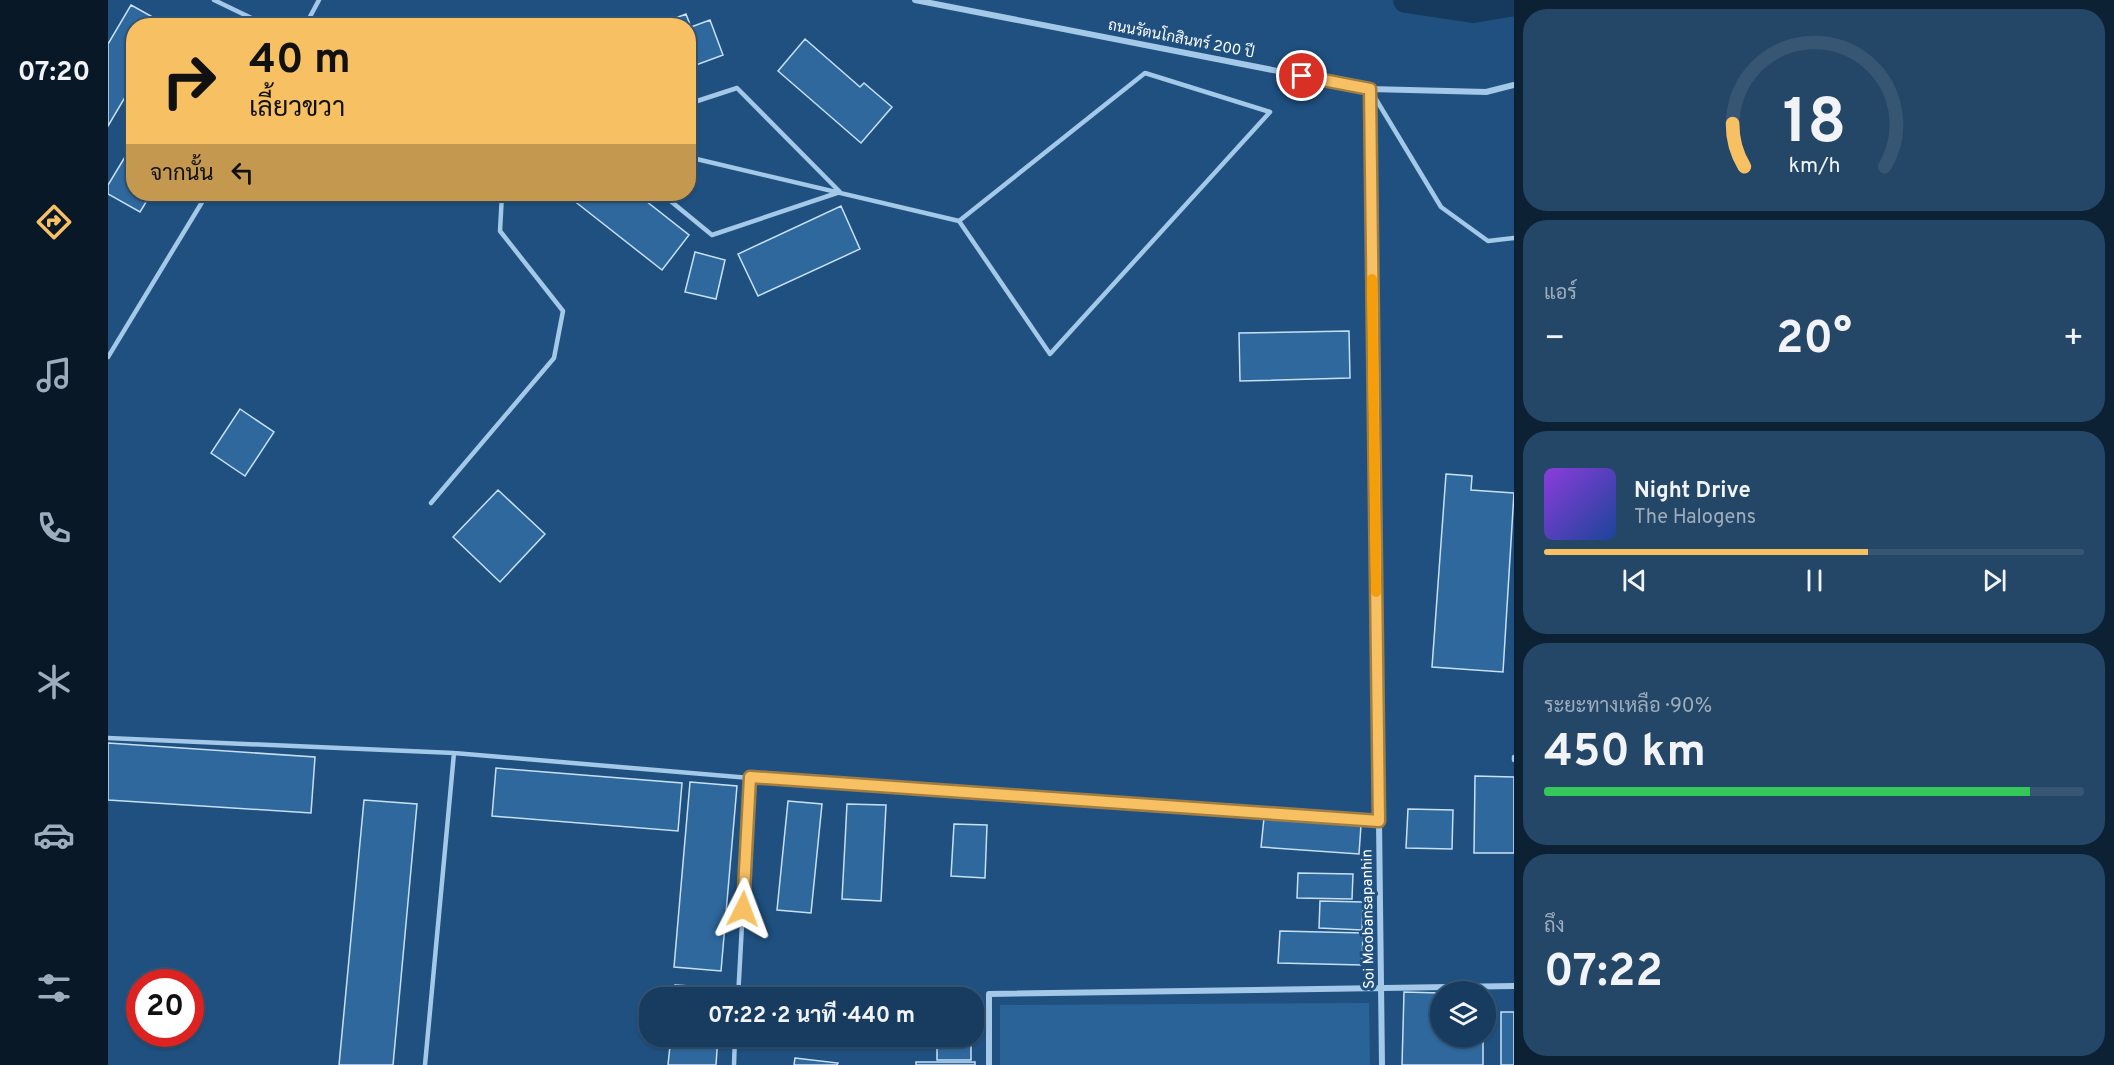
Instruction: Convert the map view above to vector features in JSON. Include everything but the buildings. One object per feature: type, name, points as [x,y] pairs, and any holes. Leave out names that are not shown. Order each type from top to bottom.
[{"type":"street","name":"ถนนรัตนโกสินทร์ 200 ปี","points":[[915,0],[1370,89],[1486,92],[1514,85]]},
{"type":"street","name":"Soi Moobansapanhin","points":[[1370,89],[1382,1065]]},
{"type":"street","points":[[989,1065],[989,994],[1514,986]]},
{"type":"lane","points":[[214,0],[251,18]]},
{"type":"lane","points":[[310,18],[320,0]]},
{"type":"lane","points":[[696,159],[959,221],[1050,354],[1270,112],[1145,73],[959,221]]},
{"type":"lane","points":[[696,101],[737,88],[840,192]]},
{"type":"lane","points":[[1370,89],[1441,207],[1488,241],[1514,238]]},
{"type":"lane","points":[[671,201],[712,235],[840,192]]},
{"type":"lane","points":[[108,357],[203,201]]},
{"type":"lane","points":[[431,503],[554,358],[563,311],[500,231],[502,201]]},
{"type":"lane","points":[[108,738],[454,753],[750,777],[1379,821]]},
{"type":"lane","points":[[425,1065],[454,753]]},
{"type":"lane","points":[[739,987],[750,777]]},
{"type":"lane","points":[[734,1065],[735,1047]]},
{"type":"shaded area","points":[[1369,1003],[1370,1065],[1000,1065],[1000,1005]]},
{"type":"waterway","points":[[1406,0],[1473,10],[1514,3]]},
{"type":"slow traffic","points":[[1372,279],[1376,592]]},
{"type":"route","points":[[743,909],[750,777],[1379,821],[1370,89],[1302,76]]}]
